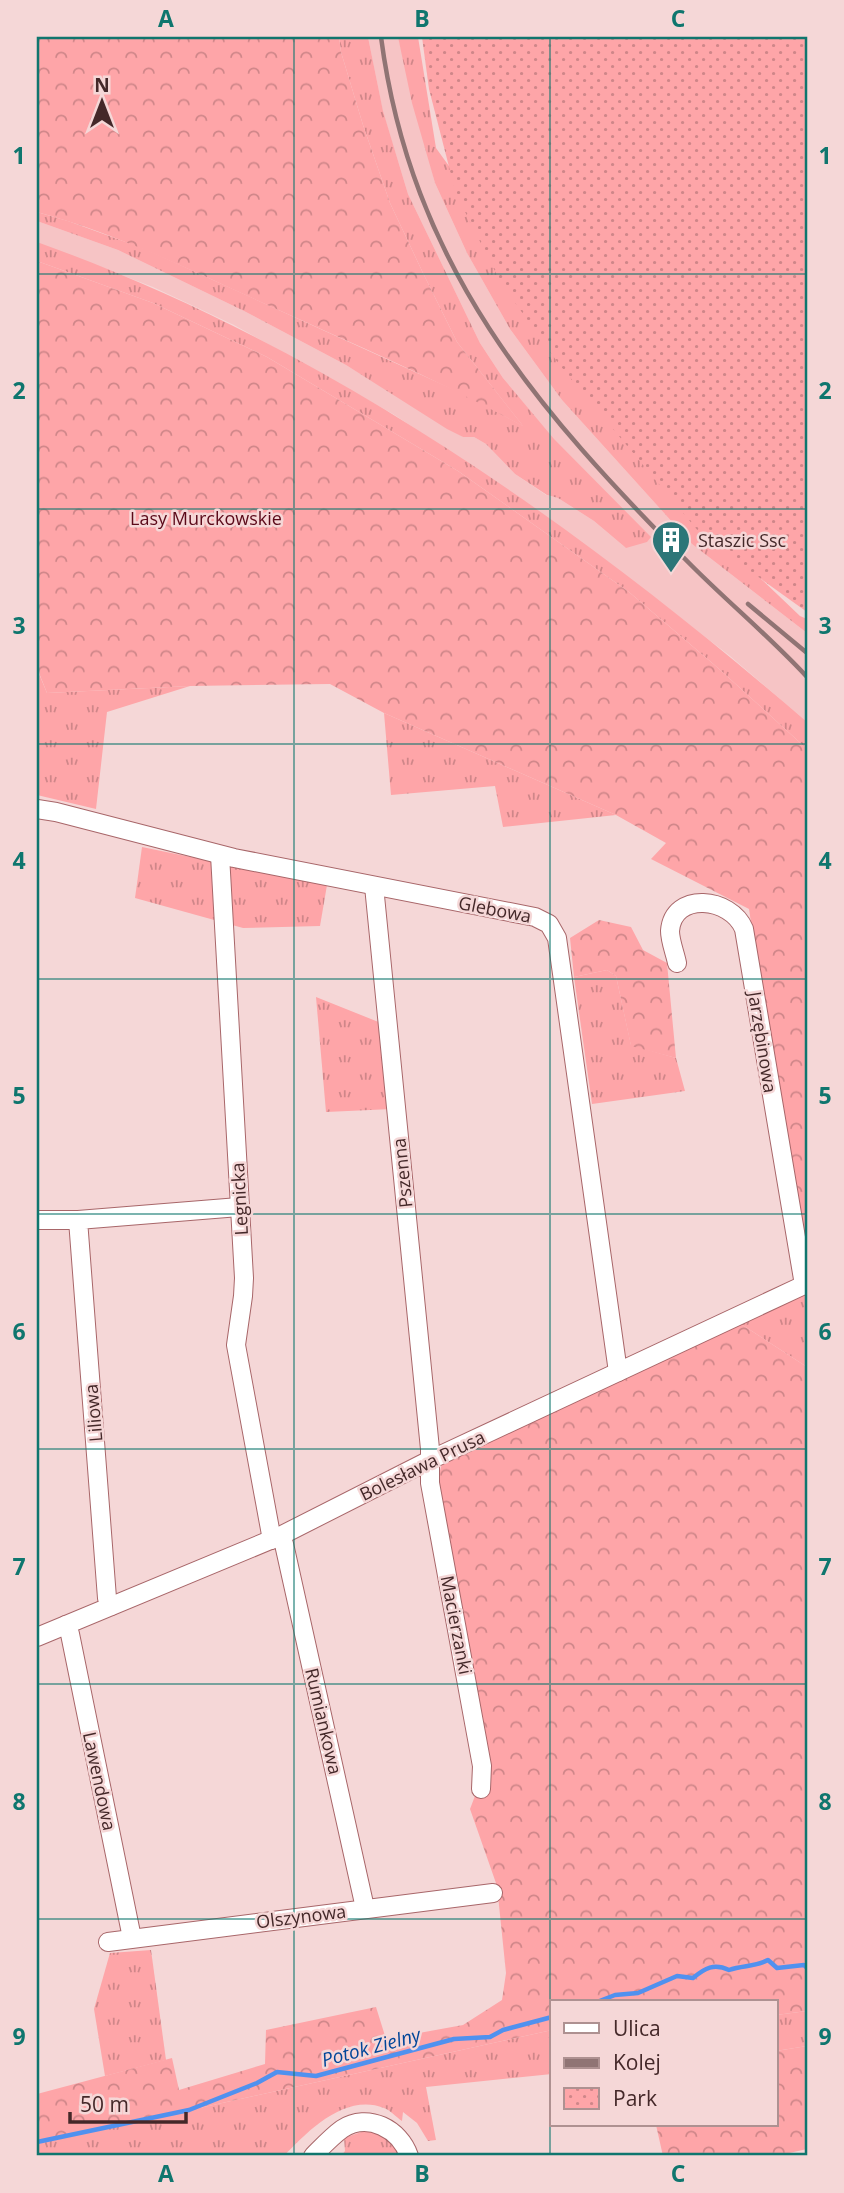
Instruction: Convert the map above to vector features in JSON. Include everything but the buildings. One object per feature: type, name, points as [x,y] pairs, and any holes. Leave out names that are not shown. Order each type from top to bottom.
[{"type":"street","name":"Glebowa","points":[[37,809],[220,855],[535,917],[550,925],[555,933],[618,1372]]},
{"type":"street","name":"Legnicka","points":[[220,855],[243,1296],[236,1345],[276,1538]]},
{"type":"street","name":"Pszenna","points":[[374,886],[429,1460]]},
{"type":"street","name":"Jarzębinowa","points":[[677,963],[670,930],[675,918],[685,908],[698,902],[708,902],[727,909],[738,917],[744,929],[804,1285]]},
{"type":"street","points":[[37,1220],[78,1220],[239,1207]]},
{"type":"street","name":"Liliowa","points":[[78,1220],[106,1584],[111,1606]]},
{"type":"street","name":"Bolesława Prusa","points":[[37,1637],[276,1538],[429,1460],[804,1285]]},
{"type":"street","name":"Macierzanki","points":[[429,1460],[430,1483],[482,1766],[481,1789]]},
{"type":"street","name":"Rumiankowa","points":[[276,1538],[284,1544],[365,1908]]},
{"type":"street","name":"Lawendowa","points":[[66,1625],[132,1938]]},
{"type":"street","name":"Olszynowa","points":[[108,1942],[494,1893]]},
{"type":"street","points":[[313,2156],[344,2128],[356,2123],[371,2123],[396,2133],[409,2156]]},
{"type":"shaded area","points":[[368,37],[398,37],[435,183],[467,253],[510,329],[562,400],[692,544],[807,633],[807,722],[730,656],[617,569],[481,472],[393,414],[234,325],[153,287],[37,243],[37,221],[118,250],[244,311],[346,365],[463,437],[474,437],[486,444],[515,474],[546,495],[558,498],[594,521],[626,548],[554,440],[503,378],[480,343],[408,194],[383,112]]},
{"type":"green space","points":[[37,37],[339,37],[363,125],[390,203],[423,273],[457,342],[524,427],[431,380],[186,268],[98,231],[37,212]]},
{"type":"green space","points":[[339,37],[368,37],[383,111],[408,194],[480,343],[503,378],[554,439],[651,537],[647,542],[626,548],[594,521],[515,474],[486,444],[474,437],[463,437],[447,429],[346,365],[244,311],[118,250],[37,221],[37,212],[145,249],[470,397],[523,426],[457,342],[423,273],[390,203],[363,125]]},
{"type":"green space","points":[[398,37],[418,37],[436,148],[715,535],[800,616],[807,619],[807,633],[692,544],[562,400],[510,329],[467,253],[435,183],[412,103]]},
{"type":"green space","points":[[422,37],[807,37],[807,612],[704,538],[558,363],[501,283],[456,194],[429,89]]},
{"type":"green space","points":[[37,242],[143,284],[246,333],[347,387],[444,446],[538,510],[720,649],[807,722],[807,749],[629,592],[458,471],[267,357],[153,303],[37,261]]},
{"type":"green space","name":"Lasy Murckowskie","points":[[37,261],[153,303],[267,357],[458,471],[629,592],[807,749],[807,1287],[804,1285],[749,909],[651,859],[666,843],[616,815],[384,713],[330,684],[190,686],[47,693],[37,668]]},
{"type":"green space","points":[[37,669],[47,693],[190,686],[107,712],[96,809],[37,795]]},
{"type":"green space","points":[[384,713],[616,815],[503,827],[495,786],[391,795]]},
{"type":"green space","points":[[142,847],[327,885],[320,926],[243,928],[135,898]]},
{"type":"green space","points":[[599,920],[631,927],[643,950],[667,963],[676,1058],[631,1046],[616,976],[607,970],[574,977],[570,938]]},
{"type":"green space","points":[[607,970],[616,976],[631,1045],[676,1058],[685,1091],[592,1104],[574,977]]},
{"type":"green space","points":[[316,997],[381,1023],[392,1109],[326,1112]]},
{"type":"green space","points":[[807,1292],[807,1367],[738,1322]]},
{"type":"green space","points":[[738,1322],[807,1367],[807,2011],[778,2015],[778,2000],[550,2000],[550,2030],[37,2144],[37,2094],[172,2058],[179,2090],[265,2064],[266,2030],[376,2007],[386,2039],[463,2025],[502,2000],[506,1973],[497,1886],[470,1809],[478,1788],[436,1485],[443,1460]]},
{"type":"green space","points":[[151,1950],[166,2060],[105,2076],[94,2009],[110,1953]]},
{"type":"green space","points":[[807,2011],[807,2046],[778,2051],[778,2015]]},
{"type":"green space","points":[[550,2030],[550,2074],[426,2087],[436,2140],[428,2141],[417,2123],[403,2112],[402,2121],[386,2109],[369,2105],[355,2106],[328,2117],[284,2156],[37,2156],[37,2144]]},
{"type":"green space","points":[[807,2046],[807,2149],[776,2156],[663,2156],[656,2126],[778,2126],[778,2051]]},
{"type":"green space","points":[[364,2131],[387,2138],[401,2156],[341,2156],[345,2151],[344,2138]]},
{"type":"waterway","name":"Potok Zielny","points":[[602,2000],[615,1995],[638,1993],[677,1976],[693,1978],[714,1967],[729,1970],[768,1960],[777,1968],[804,1965],[807,1968]]},
{"type":"waterway","name":"Potok Zielny","points":[[37,2142],[189,2110],[257,2083],[277,2072],[316,2076],[454,2039],[490,2037],[503,2030],[550,2018]]},
{"type":"railway","points":[[381,37],[397,119],[420,194],[451,263],[489,328],[533,390],[582,450],[692,566],[807,677]]},
{"type":"railway","points":[[748,604],[807,653]]},
{"type":"place","name":"Staszic Ssc","points":[[671,574]]}]
